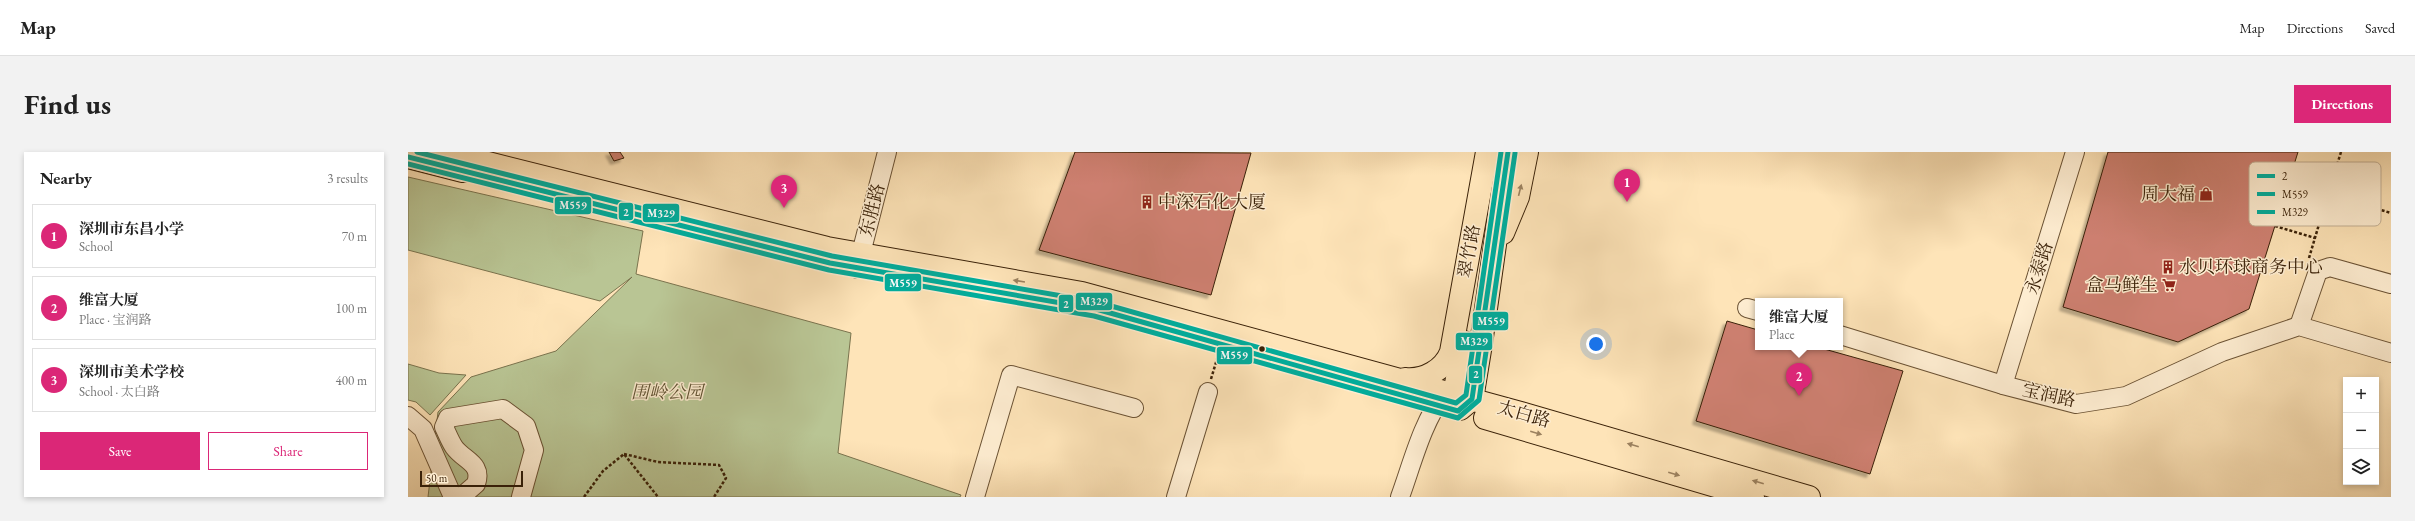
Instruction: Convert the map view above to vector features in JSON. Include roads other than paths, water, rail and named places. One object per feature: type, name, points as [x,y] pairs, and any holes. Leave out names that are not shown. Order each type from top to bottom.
[{"type":"main road","name":"太白路","points":[[444,152],[809,244],[859,262],[1070,290],[1395,378],[1453,400],[1754,497]]},
{"type":"main road","points":[[1476,213],[1487,152]]},
{"type":"main road","points":[[1497,187],[1498,152]]},
{"type":"main road","points":[[1497,187],[1508,152]]},
{"type":"main road","points":[[1494,252],[1518,197],[1527,152]]},
{"type":"main road","name":"太白路","points":[[408,157],[859,262],[1060,301],[1222,345],[1453,400],[1809,497]]},
{"type":"main road","name":"翠竹路","points":[[1395,378],[1421,378],[1440,368],[1448,360],[1451,352],[1476,213],[1497,187]]},
{"type":"main road","name":"翠竹路","points":[[1453,400],[1494,252],[1497,187]]},
{"type":"main road","name":"翠竹路","points":[[1453,400],[1497,187]]},
{"type":"street","name":"东胜路","points":[[859,262],[887,152]]},
{"type":"street","name":"永泰路","points":[[2004,385],[2075,152]]},
{"type":"street","points":[[2391,284],[2330,267],[2318,271],[2299,326],[2391,352]]},
{"type":"street","name":"宝润路","points":[[1843,337],[2004,385],[2076,404],[2126,396],[2222,352],[2299,326]]},
{"type":"street","points":[[975,497],[1011,375],[1134,408]]},
{"type":"street","points":[[1176,497],[1208,392]]},
{"type":"street","points":[[1400,497],[1424,429],[1453,400]]},
{"type":"street","points":[[461,497],[476,484],[478,472],[474,464],[454,447],[444,427],[448,418],[503,409],[526,426],[534,450],[521,497]]},
{"type":"street","points":[[408,416],[419,424],[427,435],[453,497]]},
{"type":"place","name":"周大福","points":[[2206,194]]},
{"type":"place","name":"中深石化大厦","points":[[1147,202]]},
{"type":"place","name":"深圳市东昌小学","points":[[1627,202]]},
{"type":"place","name":"深圳市美术学校","points":[[784,208]]},
{"type":"place","name":"水贝环球商务中心","points":[[2168,267]]},
{"type":"place","name":"盒马鲜生","points":[[2169,285]]},
{"type":"place","name":"维富大厦","points":[[1799,396]]},
{"type":"park label","name":"围岭公园","points":[[667,392]]}]
